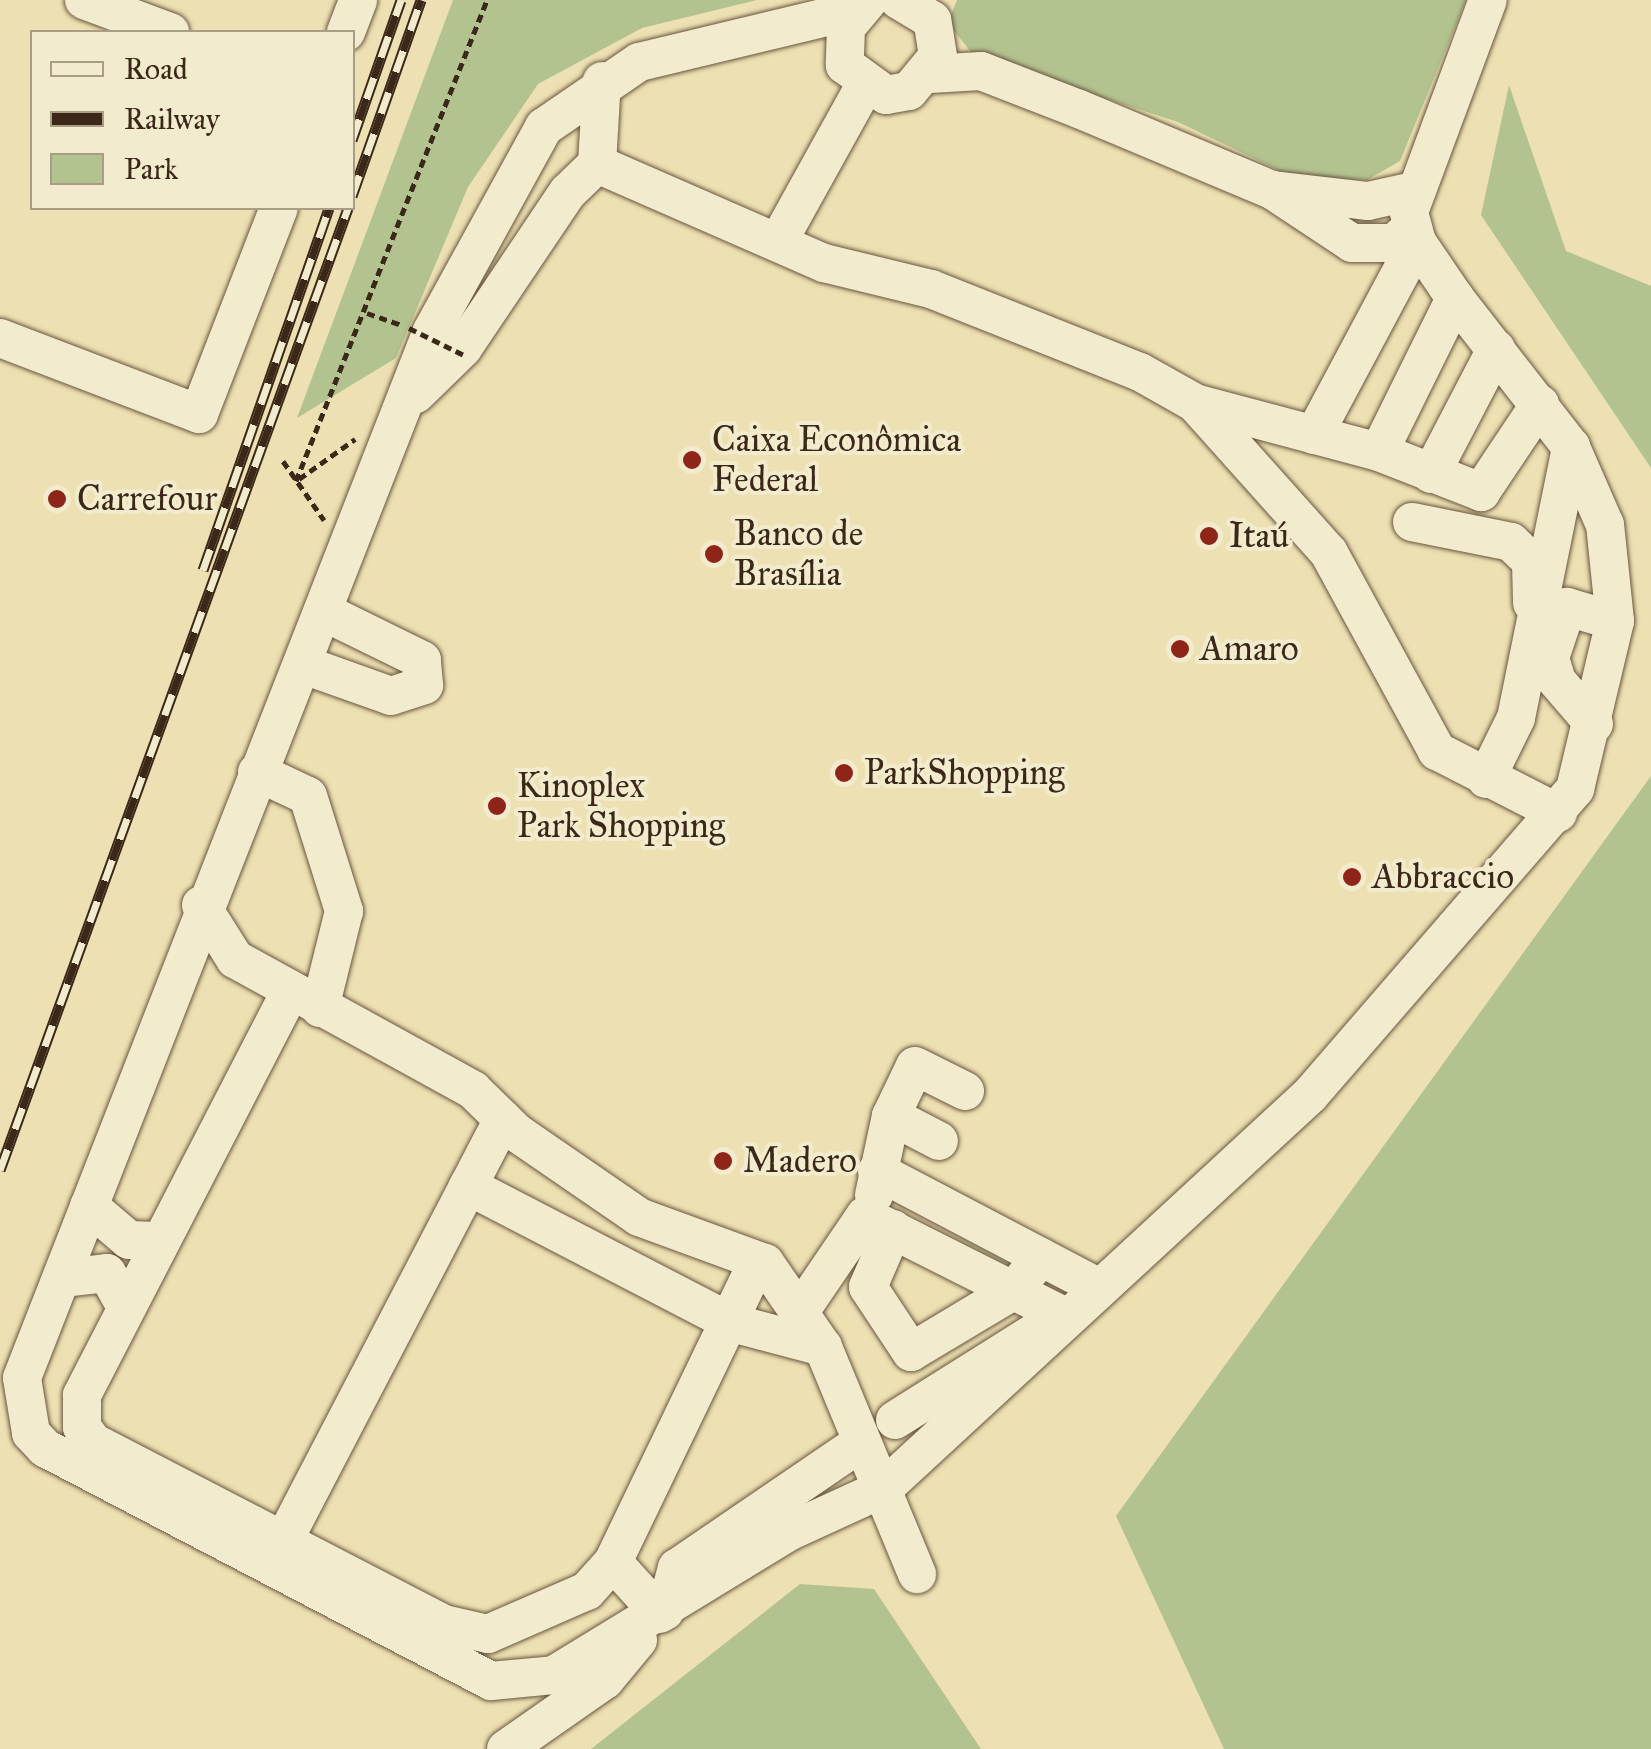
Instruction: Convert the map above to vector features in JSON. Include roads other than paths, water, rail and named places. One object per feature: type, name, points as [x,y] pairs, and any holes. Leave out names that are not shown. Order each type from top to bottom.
[{"type":"lane","points":[[84,0],[165,30]]},
{"type":"lane","points":[[347,30],[358,0]]},
{"type":"lane","points":[[899,0],[934,18],[948,71]]},
{"type":"lane","points":[[1314,435],[1413,220],[1488,0]]},
{"type":"lane","points":[[0,1443],[180,972],[201,906],[326,613],[410,399],[443,341],[544,127],[602,81],[722,36],[864,4]]},
{"type":"lane","points":[[864,4],[842,49],[864,87]]},
{"type":"lane","points":[[864,87],[909,91],[948,71],[1272,190],[1368,201],[1413,220],[1456,298],[1572,447],[1605,525],[1616,621],[1594,724],[1558,814],[1310,1095],[1062,1317],[896,1420]]},
{"type":"lane","points":[[443,341],[568,192],[597,164],[602,81]]},
{"type":"lane","points":[[778,242],[864,87]]},
{"type":"lane","points":[[597,164],[778,242],[932,289],[1195,403],[1378,452],[1431,474],[1486,490],[1540,404]]},
{"type":"lane","points":[[0,338],[199,414],[278,210]]},
{"type":"lane","points":[[1378,452],[1456,298]]},
{"type":"lane","points":[[1431,474],[1496,349]]},
{"type":"lane","points":[[1195,403],[1329,553],[1437,751],[1486,780],[1558,814]]},
{"type":"lane","points":[[1486,780],[1516,718],[1531,621],[1572,447]]},
{"type":"lane","points":[[1412,522],[1522,549],[1534,576],[1531,621]]},
{"type":"lane","points":[[1594,724],[1550,658],[1567,607],[1616,621]]},
{"type":"lane","points":[[304,665],[391,696],[424,684],[422,660],[326,613]]},
{"type":"lane","points":[[257,772],[308,796],[344,910],[305,1000],[157,1241],[82,1395],[82,1427],[93,1442],[285,1538],[444,1624],[488,1634],[587,1591],[612,1562],[762,1262]]},
{"type":"lane","points":[[201,906],[234,959],[474,1090],[503,1119],[639,1217],[762,1262],[823,1258],[859,1217],[881,1223],[1062,1317]]},
{"type":"lane","points":[[180,972],[234,959]]},
{"type":"lane","points":[[801,1310],[823,1258],[877,1170],[891,1116],[914,1066],[965,1091]]},
{"type":"lane","points":[[891,1116],[939,1142]]},
{"type":"lane","points":[[285,1538],[503,1119]]},
{"type":"lane","points":[[877,1170],[1098,1287]]},
{"type":"lane","points":[[877,1170],[881,1223],[868,1287],[911,1352],[1013,1291],[1041,1257]]},
{"type":"lane","points":[[468,1186],[732,1322],[823,1347]]},
{"type":"lane","points":[[89,1206],[129,1240],[157,1241]]},
{"type":"lane","points":[[762,1262],[801,1310],[823,1347],[917,1574],[850,1510]]},
{"type":"lane","points":[[62,1278],[107,1272],[125,1305]]},
{"type":"lane","points":[[20,1397],[44,1448],[492,1680],[532,1682],[613,1645],[788,1532],[850,1510],[884,1488],[1010,1378],[1062,1317]]},
{"type":"lane","points":[[506,1749],[606,1680],[660,1614],[677,1568],[847,1452]]},
{"type":"lane","points":[[612,1562],[660,1614]]},
{"type":"lane","points":[[587,1591],[606,1606],[613,1645]]},
{"type":"lane","points":[[488,1634],[482,1660],[492,1680]]},
{"type":"railway","points":[[355,131],[401,0]]},
{"type":"railway","points":[[355,187],[421,0]]},
{"type":"railway","points":[[203,570],[328,210]]},
{"type":"railway","points":[[0,1170],[347,210]]},
{"type":"place","name":"Caixa Econômica Federal","points":[[692,460]]},
{"type":"place","name":"Carrefour","points":[[57,499]]},
{"type":"place","name":"Itaú","points":[[1209,536]]},
{"type":"place","name":"Banco de Brasília","points":[[714,554]]},
{"type":"place","name":"Amaro","points":[[1180,649]]},
{"type":"place","name":"ParkShopping","points":[[844,773]]},
{"type":"place","name":"Kinoplex Park Shopping","points":[[497,806]]},
{"type":"place","name":"Abbraccio","points":[[1352,877]]},
{"type":"place","name":"Madero","points":[[723,1161]]}]
